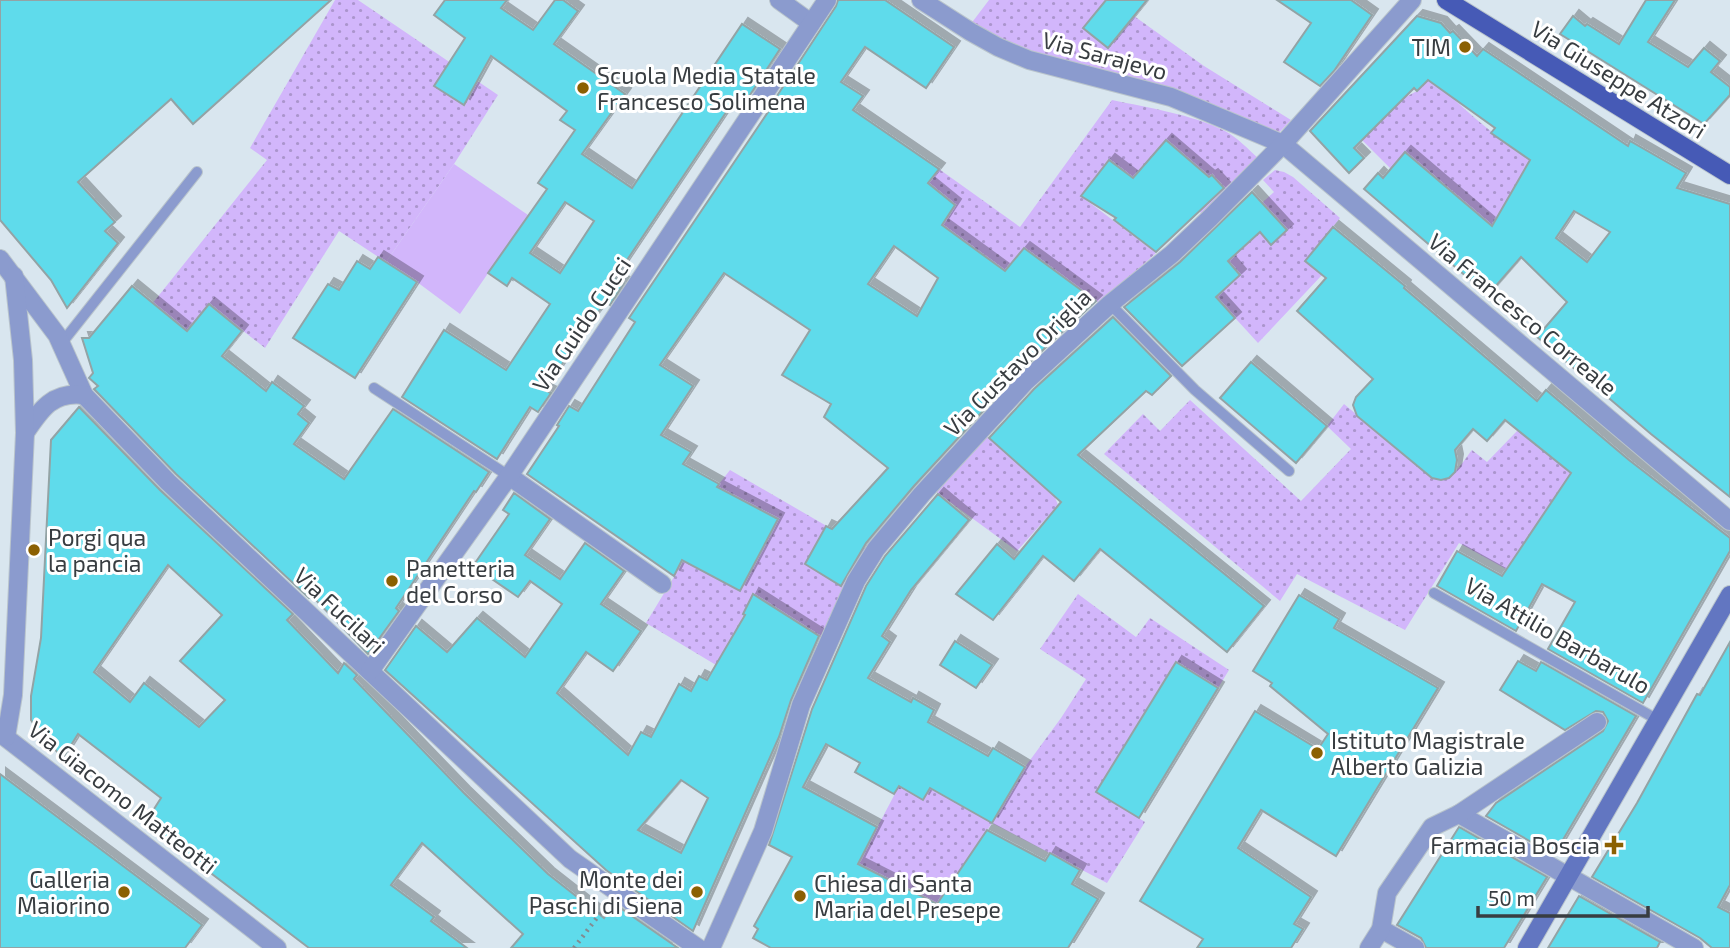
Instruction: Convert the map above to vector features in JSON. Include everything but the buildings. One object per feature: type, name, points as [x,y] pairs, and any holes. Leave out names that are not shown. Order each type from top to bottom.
[{"type":"main road","name":"Via Giuseppe Atzori","points":[[1446,0],[1730,175]]},
{"type":"street","points":[[779,0],[811,23]]},
{"type":"street","name":"Via Guido Cucci","points":[[370,671],[509,476],[827,0]]},
{"type":"street","name":"Via Sarajevo","points":[[921,0],[998,47],[1029,60],[1171,97],[1283,144]]},
{"type":"street","name":"Via Gustavo Origlia","points":[[711,948],[763,831],[801,705],[856,580],[876,549],[922,494],[1026,381],[1110,304],[1172,254],[1283,144],[1412,0]]},
{"type":"street","name":"Via Francesco Correale","points":[[1283,144],[1730,521]]},
{"type":"street","name":"Via Fucilari","points":[[0,259],[57,335],[85,396],[168,482],[569,859],[698,948]]},
{"type":"street","name":"Via Giacomo Matteotti","points":[[14,275],[23,360],[25,433],[13,695],[3,735],[276,948]]},
{"type":"street","points":[[25,433],[42,409],[55,399],[69,393],[85,396]]},
{"type":"street","points":[[509,476],[662,584]]},
{"type":"street","name":"Via Attilio Barbarulo","points":[[1527,948],[1730,595]]},
{"type":"street","points":[[1369,948],[1381,929],[1387,893],[1432,827],[1459,814],[1597,722]]},
{"type":"street","points":[[1459,814],[1672,943],[1694,948]]},
{"type":"street","points":[[1381,929],[1415,948]]},
{"type":"lane","points":[[61,344],[197,172]]},
{"type":"lane","points":[[1110,304],[1195,390],[1289,471]]},
{"type":"lane","points":[[374,388],[509,476]]},
{"type":"lane","name":"Via Attilio Barbarulo","points":[[1434,593],[1658,720]]},
{"type":"path","points":[[574,948],[615,893]]},
{"type":"shaded area","points":[[335,0],[358,0],[498,95],[386,262],[339,231],[265,348],[209,304],[187,331],[128,334],[267,160],[250,148]]},
{"type":"shaded area","points":[[989,0],[1106,0],[1083,28],[1107,48],[1134,16],[1204,66],[1291,120],[1272,140],[1171,97],[1053,67],[967,29]]},
{"type":"shaded area","points":[[1432,76],[1478,121],[1530,160],[1492,226],[1404,153],[1391,169],[1362,140],[1402,99],[1417,91]]},
{"type":"shaded area","points":[[1112,100],[1170,112],[1212,125],[1234,137],[1259,159],[1205,217],[1186,198],[1172,209],[1108,160],[1081,196],[1156,253],[1100,304],[1024,248],[1005,271],[942,225],[955,205],[902,215],[939,169],[1020,227]]},
{"type":"shaded area","points":[[454,164],[528,215],[460,314],[386,262]]},
{"type":"shaded area","points":[[1275,170],[1293,177],[1340,218],[1305,261],[1322,275],[1258,343],[1216,297],[1240,275],[1228,261],[1260,232],[1272,244],[1287,231],[1262,203],[1274,192],[1263,180]]},
{"type":"shaded area","points":[[1190,400],[1301,501],[1351,449],[1327,426],[1344,404],[1432,478],[1451,475],[1472,450],[1487,462],[1518,430],[1571,473],[1506,569],[1459,543],[1405,630],[1297,574],[1280,601],[1104,454],[1143,414],[1160,431]]},
{"type":"shaded area","points":[[987,436],[1054,495],[1058,505],[1017,551],[935,491]]},
{"type":"shaded area","points":[[730,470],[868,550],[820,637],[769,604],[751,599],[716,665],[646,623],[683,562],[719,484]]},
{"type":"shaded area","points":[[1078,594],[1136,637],[1150,618],[1229,670],[1218,688],[1175,662],[1096,791],[1145,822],[1107,883],[992,823],[1025,767],[1086,679],[1040,649]]},
{"type":"shaded area","points":[[933,783],[960,805],[992,823],[937,904],[858,864],[899,786],[923,800]]},
{"type":"place","name":"TIM","points":[[1465,47]]},
{"type":"place","name":"Scuola Media Statale Francesco Solimena","points":[[583,88]]},
{"type":"place","name":"Porgi qua la pancia","points":[[34,550]]},
{"type":"place","name":"Panetteria del Corso","points":[[392,581]]},
{"type":"place","name":"Istituto Magistrale Alberto Galizia","points":[[1317,753]]},
{"type":"place","name":"Farmacia Boscia","points":[[1614,845]]},
{"type":"place","name":"Galleria Maiorino","points":[[124,892]]},
{"type":"place","name":"Monte dei Paschi di Siena","points":[[697,892]]},
{"type":"place","name":"Chiesa di Santa Maria del Presepe","points":[[800,896]]}]
